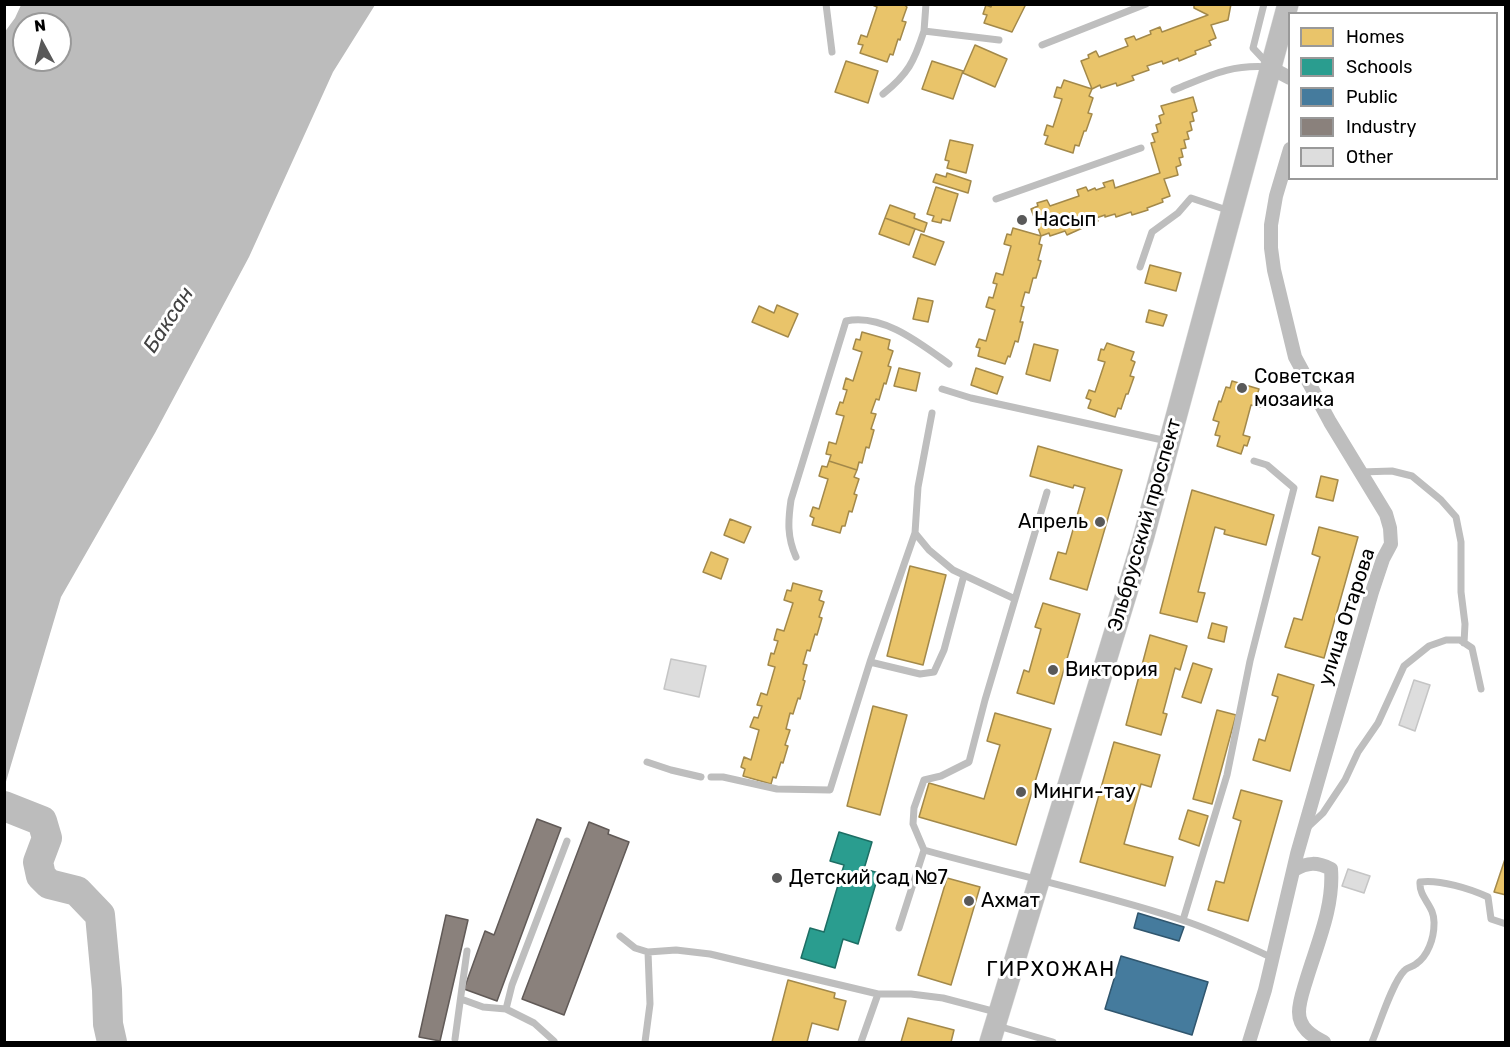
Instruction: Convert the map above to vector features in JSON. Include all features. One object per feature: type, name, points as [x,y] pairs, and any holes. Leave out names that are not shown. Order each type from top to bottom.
[{"type":"main road","name":"Эльбрусский проспект","points":[[995,1027],[1143,539],[1288,4]]},
{"type":"street","points":[[1271,68],[1288,77]]},
{"type":"street","name":"улица Отарова","points":[[1249,1042],[1265,990],[1303,832],[1372,592],[1383,559],[1391,544],[1386,514],[1330,422],[1295,357],[1274,270],[1270,225],[1288,156]]},
{"type":"street","points":[[1294,870],[1304,864],[1318,862],[1331,868],[1333,885],[1330,904],[1308,974],[1299,1013],[1302,1025],[1311,1036],[1324,1042]]},
{"type":"lane","points":[[826,4],[832,52]]},
{"type":"lane","points":[[883,94],[901,80],[916,55],[924,32],[926,4]]},
{"type":"lane","points":[[1042,45],[1146,4]]},
{"type":"lane","points":[[1264,4],[1252,48],[1271,68]]},
{"type":"lane","points":[[924,32],[999,40]]},
{"type":"lane","points":[[1174,90],[1232,68],[1252,66],[1271,68]]},
{"type":"lane","points":[[996,199],[1141,148]]},
{"type":"lane","points":[[1140,267],[1152,232],[1178,213],[1191,198],[1232,211]]},
{"type":"lane","points":[[796,557],[790,543],[788,523],[791,500],[846,321],[859,319],[899,330],[950,364]]},
{"type":"lane","points":[[942,389],[971,398],[1170,442]]},
{"type":"lane","points":[[711,777],[723,777],[777,789],[830,790],[870,662],[915,533],[918,487],[932,413]]},
{"type":"lane","points":[[1183,920],[1227,775],[1250,661],[1294,488],[1267,465],[1254,461]]},
{"type":"lane","points":[[1360,472],[1392,471],[1412,476],[1442,500],[1456,517],[1461,542],[1464,643]]},
{"type":"lane","points":[[899,928],[924,850],[913,824],[914,808],[924,780],[941,776],[969,762],[985,700],[1047,492]]},
{"type":"lane","points":[[915,533],[929,550],[953,570],[1015,599]]},
{"type":"lane","points":[[870,662],[920,674],[934,672],[944,650],[964,575]]},
{"type":"lane","points":[[1303,832],[1323,813],[1345,780],[1358,752],[1378,723],[1404,666],[1429,646],[1446,640],[1460,640],[1472,648],[1481,689]]},
{"type":"lane","points":[[647,762],[701,777]]},
{"type":"lane","points":[[506,1009],[512,985],[567,841]]},
{"type":"lane","points":[[924,850],[997,870],[1039,878],[1183,920],[1272,957]]},
{"type":"lane","points":[[1372,1042],[1393,989],[1404,971],[1418,963],[1430,946],[1434,913],[1420,891],[1420,882],[1429,881],[1475,891],[1488,897],[1491,919],[1506,924]]},
{"type":"lane","points":[[620,936],[635,948],[648,952],[676,950],[710,954],[878,994],[911,994],[943,998],[995,1027],[1053,1042]]},
{"type":"lane","points":[[455,1039],[467,951]]},
{"type":"lane","points":[[645,1042],[650,1004],[648,952]]},
{"type":"lane","points":[[861,1042],[878,994]]},
{"type":"lane","points":[[461,999],[483,1007],[506,1009],[534,1023],[554,1041]]},
{"type":"water","name":"Баксан","points":[[21,5],[375,5],[333,72],[249,257],[155,433],[61,597],[5,785],[4,33],[12,22],[12,72],[72,72],[72,12],[18,12]]},
{"type":"building: Homes","points":[[870,4],[903,4],[907,7],[902,21],[906,22],[893,55],[890,54],[887,62],[860,53],[863,45],[858,44],[861,35],[867,37],[877,7]]},
{"type":"building: Homes","points":[[992,4],[1026,4],[1012,32],[984,23],[987,15],[983,14],[986,5],[991,7]]},
{"type":"building: Homes","points":[[1194,4],[1231,4],[1228,20],[1211,25],[1216,38],[1209,41],[1211,45],[1179,61],[1178,58],[1163,64],[1162,61],[1147,66],[1149,70],[1132,76],[1134,80],[1117,86],[1116,83],[1101,88],[1100,85],[1092,89],[1081,61],[1089,58],[1088,55],[1096,51],[1099,57],[1128,46],[1125,39],[1134,36],[1136,40],[1151,34],[1150,31],[1160,27],[1162,32],[1208,15],[1194,8]]},
{"type":"building: Homes","points":[[975,45],[1007,59],[995,87],[963,73]]},
{"type":"building: Homes","points":[[846,61],[878,71],[868,103],[835,92]]},
{"type":"building: Homes","points":[[932,61],[963,71],[953,99],[922,89]]},
{"type":"building: Homes","points":[[1064,80],[1092,89],[1089,96],[1093,98],[1088,113],[1092,114],[1079,146],[1075,145],[1073,153],[1045,144],[1048,136],[1044,135],[1047,125],[1053,127],[1062,99],[1054,97],[1057,87],[1061,88]]},
{"type":"building: Homes","points":[[1193,97],[1197,111],[1192,113],[1194,121],[1190,122],[1192,130],[1187,132],[1189,139],[1184,140],[1186,148],[1181,149],[1183,157],[1179,158],[1181,165],[1176,167],[1178,175],[1164,179],[1170,196],[1162,199],[1163,202],[1147,208],[1148,210],[1132,215],[1131,212],[1116,217],[1115,214],[1105,217],[1105,215],[1096,218],[1098,221],[1067,235],[1065,231],[1050,236],[1049,233],[1041,236],[1031,209],[1038,206],[1037,203],[1047,200],[1050,206],[1079,196],[1077,190],[1086,187],[1088,191],[1095,188],[1096,190],[1105,187],[1103,183],[1113,180],[1115,188],[1160,173],[1151,143],[1155,142],[1152,134],[1158,132],[1156,125],[1161,123],[1159,116],[1164,114],[1161,106]]},
{"type":"building: Homes","points":[[950,140],[973,145],[966,173],[947,168],[949,161],[945,160]]},
{"type":"building: Homes","points":[[947,173],[971,181],[968,193],[933,182],[936,174],[946,177]]},
{"type":"building: Homes","points":[[936,187],[958,194],[950,221],[942,219],[941,223],[932,221],[934,216],[927,214]]},
{"type":"building: Homes","points":[[890,205],[915,214],[914,218],[927,223],[924,232],[885,218]]},
{"type":"building: Homes","points":[[885,218],[915,229],[909,245],[879,234]]},
{"type":"building: Homes","points":[[1013,228],[1041,236],[1039,244],[1042,245],[1038,260],[1041,261],[1036,278],[1033,278],[1029,293],[1025,292],[1021,306],[1024,307],[1020,322],[1023,322],[1018,342],[1015,341],[1005,364],[978,356],[980,348],[976,347],[979,339],[986,341],[995,310],[986,307],[989,297],[993,298],[997,284],[993,283],[996,273],[1003,275],[1011,246],[1004,244],[1007,234],[1011,235]]},
{"type":"building: Homes","points":[[921,234],[944,242],[935,265],[913,257]]},
{"type":"building: Homes","points":[[1150,265],[1181,273],[1176,291],[1145,283]]},
{"type":"building: Homes","points":[[918,298],[933,301],[928,322],[913,319]]},
{"type":"building: Homes","points":[[777,305],[798,314],[788,337],[752,322],[759,306],[774,313]]},
{"type":"building: Homes","points":[[1149,310],[1167,315],[1163,326],[1146,322]]},
{"type":"building: Homes","points":[[862,332],[890,340],[888,349],[893,351],[886,384],[884,383],[879,400],[876,399],[871,413],[876,414],[871,429],[874,430],[869,448],[866,447],[862,463],[859,462],[857,470],[829,461],[831,455],[826,454],[829,442],[836,444],[844,416],[836,414],[847,390],[843,389],[846,378],[853,381],[862,352],[853,349],[856,339],[860,340]]},
{"type":"building: Homes","points":[[1107,343],[1134,352],[1131,360],[1135,362],[1130,376],[1134,377],[1121,409],[1118,408],[1115,417],[1088,408],[1091,400],[1086,398],[1089,390],[1095,392],[1105,362],[1098,360],[1101,349],[1104,350]]},
{"type":"building: Homes","points":[[1034,344],[1058,350],[1050,381],[1026,374]]},
{"type":"building: Homes","points":[[899,368],[920,373],[916,391],[894,386]]},
{"type":"building: Homes","points":[[976,368],[1003,377],[997,394],[971,385]]},
{"type":"building: Homes","points":[[1232,381],[1259,389],[1257,395],[1263,397],[1260,407],[1251,405],[1243,435],[1250,437],[1241,454],[1217,446],[1220,436],[1215,435],[1219,422],[1213,420],[1219,401],[1221,402],[1226,387],[1230,388]]},
{"type":"building: Homes","points":[[1038,446],[1122,470],[1087,590],[1050,579],[1058,552],[1066,554],[1085,488],[1074,485],[1073,488],[1030,476]]},
{"type":"building: Homes","points":[[829,461],[857,470],[854,477],[859,479],[852,512],[849,511],[845,526],[842,526],[840,533],[812,525],[814,518],[810,516],[813,507],[819,509],[828,479],[819,476],[822,466],[827,467]]},
{"type":"building: Homes","points":[[1321,476],[1338,480],[1333,501],[1316,497]]},
{"type":"building: Homes","points":[[1192,490],[1274,515],[1266,545],[1224,534],[1225,530],[1215,527],[1198,592],[1205,593],[1197,622],[1160,613]]},
{"type":"building: Homes","points":[[730,519],[751,527],[744,543],[724,535]]},
{"type":"building: Homes","points":[[1319,527],[1358,537],[1324,658],[1285,647],[1294,618],[1302,620],[1320,557],[1312,554]]},
{"type":"building: Homes","points":[[711,552],[728,559],[721,579],[703,572]]},
{"type":"building: Homes","points":[[910,566],[946,575],[923,665],[887,656]]},
{"type":"building: Homes","points":[[793,583],[822,591],[819,600],[824,602],[817,635],[815,634],[810,651],[807,650],[803,664],[807,665],[800,699],[798,698],[793,714],[790,713],[786,729],[790,730],[785,745],[788,746],[783,763],[781,762],[776,778],[773,777],[771,784],[743,776],[745,769],[741,767],[744,757],[751,760],[759,730],[750,727],[754,717],[758,718],[762,706],[757,705],[761,693],[767,695],[775,667],[768,665],[771,653],[774,654],[778,641],[774,640],[777,629],[784,631],[793,603],[784,600],[787,590],[791,591]]},
{"type":"building: Homes","points":[[1043,603],[1080,614],[1054,704],[1017,693],[1024,670],[1029,672],[1041,629],[1035,627]]},
{"type":"building: Homes","points":[[1212,623],[1227,627],[1224,642],[1208,638]]},
{"type":"building: Homes","points":[[1150,635],[1187,646],[1180,670],[1175,668],[1163,713],[1167,714],[1161,735],[1126,725]]},
{"type":"building: Homes","points":[[1193,663],[1212,669],[1201,703],[1182,697]]},
{"type":"building: Homes","points":[[1278,674],[1314,685],[1290,771],[1253,760],[1259,739],[1265,741],[1278,697],[1272,695]]},
{"type":"building: Homes","points":[[873,706],[907,715],[880,815],[847,806]]},
{"type":"building: Homes","points":[[1217,710],[1236,715],[1212,804],[1193,799]]},
{"type":"building: Homes","points":[[995,713],[1051,729],[1016,845],[919,817],[929,783],[984,799],[1000,745],[987,741]]},
{"type":"building: Homes","points":[[1114,742],[1160,755],[1151,787],[1141,784],[1124,844],[1173,857],[1165,886],[1080,862]]},
{"type":"building: Homes","points":[[1241,790],[1282,801],[1248,921],[1208,910],[1216,881],[1224,883],[1241,821],[1233,818]]},
{"type":"building: Homes","points":[[1188,810],[1208,816],[1199,846],[1179,839]]},
{"type":"building: Homes","points":[[1506,856],[1506,895],[1494,892]]},
{"type":"building: Homes","points":[[947,878],[980,887],[951,985],[918,975]]},
{"type":"building: Homes","points":[[788,980],[835,993],[834,998],[846,1001],[838,1030],[812,1023],[807,1042],[772,1042]]},
{"type":"building: Homes","points":[[908,1018],[954,1030],[951,1042],[901,1042]]},
{"type":"building: Schools","points":[[839,832],[872,842],[864,869],[879,873],[858,944],[843,939],[835,968],[801,958],[810,928],[824,932],[844,865],[830,861]]},
{"type":"building: Public","points":[[1138,913],[1184,927],[1179,941],[1134,928]]},
{"type":"building: Public","points":[[1121,956],[1208,982],[1192,1035],[1105,1009]]},
{"type":"building: Industry","points":[[537,819],[561,828],[497,1001],[464,989],[485,931],[494,935]]},
{"type":"building: Industry","points":[[589,822],[609,830],[608,834],[629,842],[564,1015],[522,999]]},
{"type":"building: Industry","points":[[446,915],[468,920],[440,1041],[419,1037]]},
{"type":"building: Other","points":[[671,659],[706,666],[699,697],[664,689]]},
{"type":"building: Other","points":[[1414,680],[1430,685],[1415,731],[1399,725]]},
{"type":"building: Other","points":[[1348,869],[1370,876],[1364,893],[1342,886]]},
{"type":"waterway","points":[[4,806],[42,821],[47,838],[38,862],[41,876],[49,884],[77,891],[100,915],[108,1024],[112,1042]]},
{"type":"place","name":"Насып","points":[[1022,220]]},
{"type":"place","name":"Советская мозаика","points":[[1242,388]]},
{"type":"place","name":"Апрель","points":[[1100,522]]},
{"type":"place","name":"Виктория","points":[[1053,670]]},
{"type":"place","name":"Минги-тау","points":[[1021,792]]},
{"type":"place","name":"Детский сад №7","points":[[777,878]]},
{"type":"place","name":"Ахмат","points":[[969,901]]},
{"type":"district","name":"ГИРХОЖАН","points":[[1051,970]]}]
